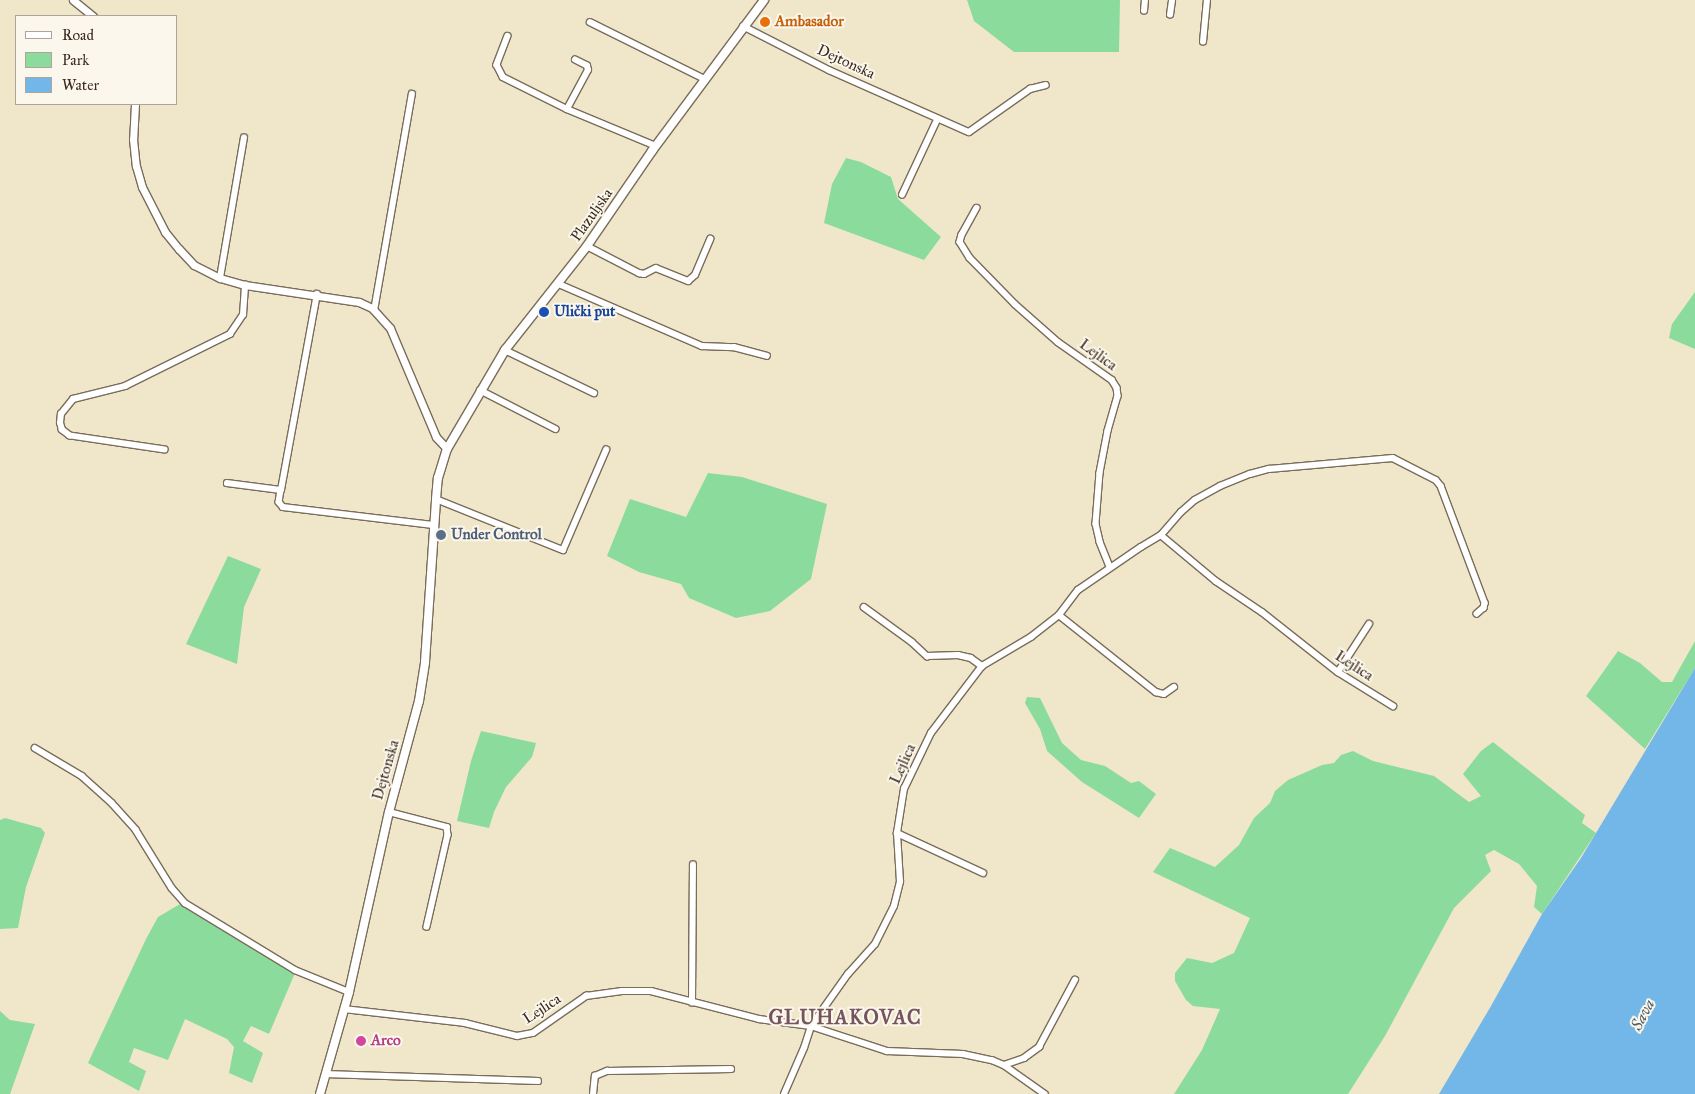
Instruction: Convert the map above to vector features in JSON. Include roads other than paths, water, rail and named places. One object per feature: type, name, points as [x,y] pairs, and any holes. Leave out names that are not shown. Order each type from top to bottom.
[{"type":"main road","name":"Plazuljska","points":[[447,449],[505,350],[559,284],[656,146],[764,0]]},
{"type":"main road","name":"Dejtonska","points":[[320,1094],[349,992],[389,812],[411,732],[425,662],[438,478],[447,449]]},
{"type":"street","points":[[73,0],[92,15]]},
{"type":"street","points":[[1144,11],[1145,0]]},
{"type":"street","points":[[1170,15],[1172,0]]},
{"type":"street","points":[[1203,42],[1208,0]]},
{"type":"street","points":[[590,22],[705,79]]},
{"type":"street","name":"Dejtonska","points":[[743,26],[829,70],[938,120],[971,132],[1030,89],[1046,85]]},
{"type":"street","points":[[508,36],[498,59],[497,65],[500,73],[567,109],[656,146]]},
{"type":"street","points":[[567,109],[588,70],[587,66],[574,60]]},
{"type":"street","points":[[374,312],[412,94]]},
{"type":"street","points":[[135,105],[133,139],[136,166],[150,204],[165,232],[184,255],[194,265],[220,278],[245,285],[317,294],[359,302],[374,312],[390,328],[436,437],[447,449]]},
{"type":"street","points":[[902,195],[938,120]]},
{"type":"street","points":[[220,278],[244,138]]},
{"type":"street","name":"Lejlica","points":[[977,208],[960,242],[970,258],[1015,304],[1058,342],[1112,380],[1117,388],[1118,396],[1108,431],[1100,473],[1096,524],[1100,542],[1110,567]]},
{"type":"street","points":[[587,246],[644,274],[656,268],[688,281],[695,275],[710,239]]},
{"type":"street","points":[[559,284],[702,346],[734,346],[767,356]]},
{"type":"street","points":[[165,450],[70,436],[62,430],[61,414],[73,399],[125,386],[230,334],[243,315],[245,285]]},
{"type":"street","points":[[317,294],[279,502],[283,507],[435,525]]},
{"type":"street","points":[[505,350],[594,393]]},
{"type":"street","points":[[480,390],[556,429]]},
{"type":"street","points":[[436,499],[563,550],[606,450]]},
{"type":"street","points":[[1161,535],[1181,512],[1195,500],[1220,486],[1250,474],[1269,469],[1393,458],[1436,480],[1441,486],[1485,603],[1484,608],[1477,614]]},
{"type":"street","points":[[227,483],[281,490]]},
{"type":"street","name":"Lejlica","points":[[784,1094],[804,1048],[811,1026],[848,974],[875,944],[894,906],[900,882],[897,833],[904,789],[931,733],[982,666],[1031,637],[1059,615],[1078,590],[1110,567],[1161,535],[1216,581],[1262,612],[1338,672],[1393,706]]},
{"type":"street","points":[[864,607],[912,642],[927,656],[958,655],[971,658],[982,666]]},
{"type":"street","points":[[1059,615],[1156,692],[1164,694],[1174,687]]},
{"type":"street","points":[[1338,672],[1369,624]]},
{"type":"street","points":[[35,748],[82,776],[112,803],[136,830],[172,888],[185,903],[295,970],[349,992]]},
{"type":"street","points":[[389,812],[447,827],[448,835],[427,927]]},
{"type":"street","points":[[897,833],[983,873]]},
{"type":"street","points":[[692,1003],[693,865]]},
{"type":"street","points":[[1004,1065],[1024,1058],[1039,1047],[1076,980]]},
{"type":"street","name":"Lejlica","points":[[344,1009],[465,1023],[517,1036],[533,1033],[578,1000],[591,994],[651,991],[759,1019],[811,1026],[887,1051],[963,1054],[992,1060],[1004,1065],[1044,1094]]},
{"type":"street","points":[[593,1094],[596,1076],[607,1071],[731,1069]]},
{"type":"street","points":[[325,1074],[538,1082]]},
{"type":"water","name":"Sava","points":[[1695,668],[1695,1094],[1439,1094],[1542,914],[1581,858]]},
{"type":"place","name":"Ambasador","points":[[765,22]]},
{"type":"place","name":"Ulički put","points":[[544,312]]},
{"type":"place","name":"Under Control","points":[[441,535]]},
{"type":"place","name":"Arco","points":[[361,1041]]},
{"type":"district","name":"GLUHAKOVAC","points":[[845,1017]]}]
